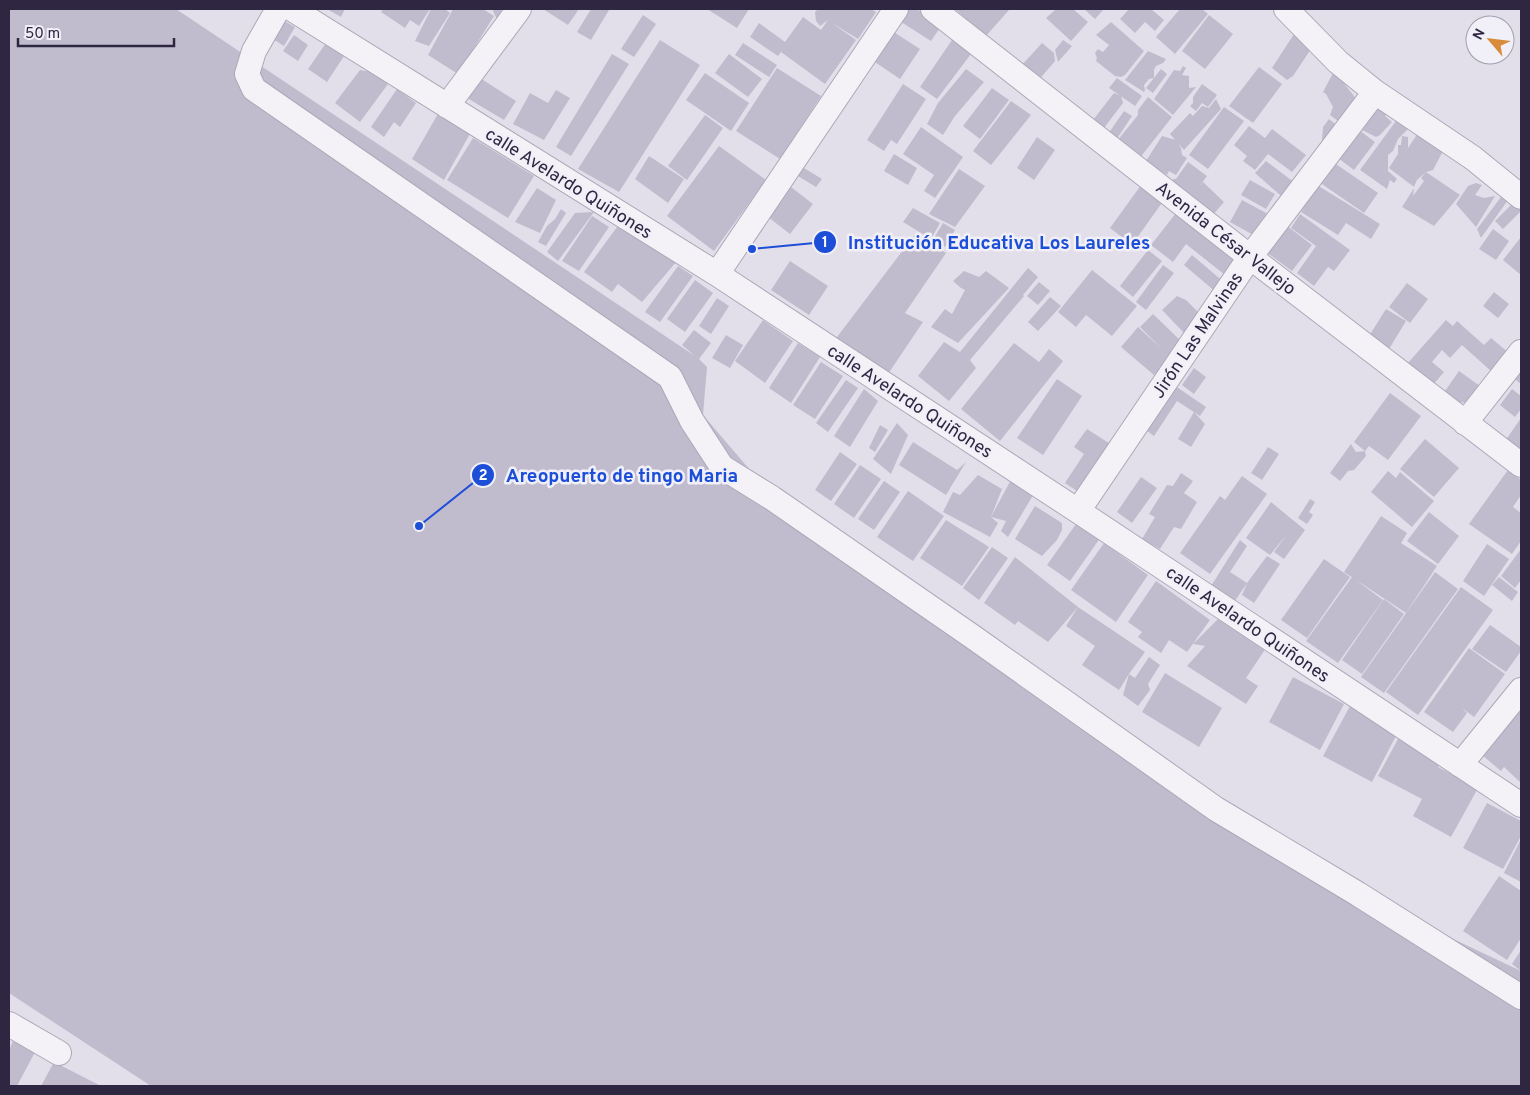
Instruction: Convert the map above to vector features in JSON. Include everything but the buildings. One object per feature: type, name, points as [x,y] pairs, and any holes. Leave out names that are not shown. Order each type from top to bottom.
[{"type":"street","points":[[278,9],[254,51],[247,74],[254,89],[670,376],[692,421],[722,467],[780,504],[973,637],[1216,809],[1358,894],[1521,996]]},
{"type":"street","name":"calle Avelardo Quiñones","points":[[292,9],[716,274],[1078,510],[1521,805]]},
{"type":"street","points":[[447,106],[520,9]]},
{"type":"street","points":[[716,274],[896,9]]},
{"type":"street","name":"Avenida César Vallejo","points":[[933,9],[1250,257],[1521,465]]},
{"type":"street","points":[[1286,9],[1338,62],[1375,92],[1473,158],[1521,196]]},
{"type":"street","name":"Jirón Las Malvinas","points":[[1078,510],[1250,257],[1375,92]]},
{"type":"street","points":[[1465,423],[1521,352]]},
{"type":"street","points":[[1460,765],[1521,690]]},
{"type":"street","points":[[9,1024],[59,1053]]},
{"type":"place","name":"Institución Educativa Los Laureles","points":[[752,249]]},
{"type":"place","name":"Areopuerto de tingo Maria","points":[[419,526]]}]
